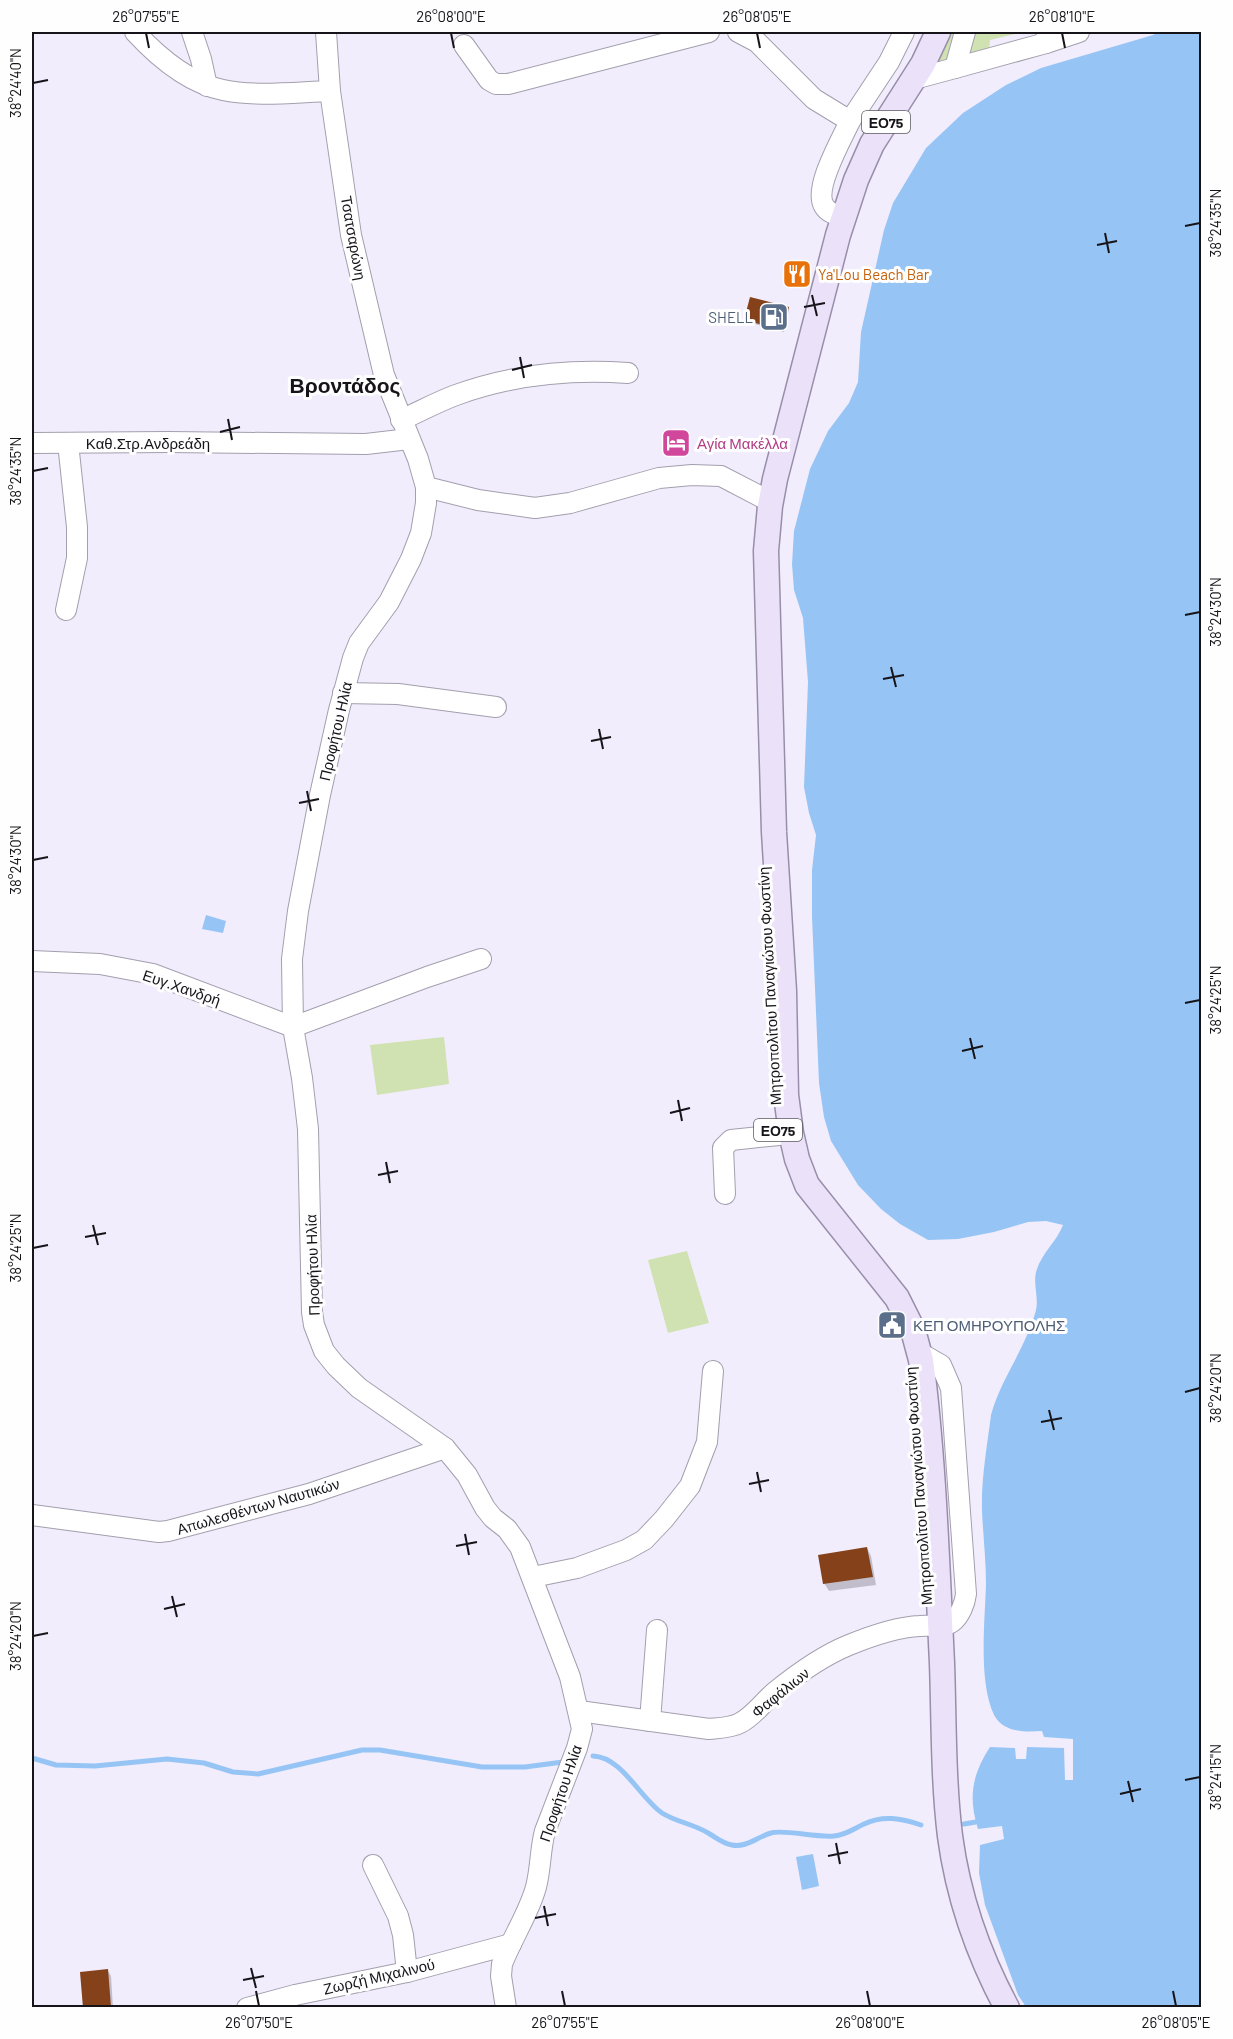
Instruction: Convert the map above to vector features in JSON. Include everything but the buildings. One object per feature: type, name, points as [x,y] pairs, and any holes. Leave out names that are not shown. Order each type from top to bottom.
[{"type":"main road","name":"ΕΟ75","points":[[838,215],[844,176],[862,138],[903,73],[924,32]]},
{"type":"main road","name":"ΕΟ75","points":[[838,215],[872,144],[914,79],[938,32]]},
{"type":"main road","name":"Μητροπολίτου Παναγιώτου Φωστίνη","points":[[838,215],[754,548],[762,830],[770,965],[774,1096],[778,1135],[784,1161],[796,1191],[887,1306],[896,1321],[907,1350],[934,1626],[952,1847],[963,1898],[975,1936],[992,1980],[1007,2007]]},
{"type":"main road","name":"Μητροπολίτου Παναγιώτου Φωστίνη","points":[[765,499],[774,832],[784,991],[786,1095],[790,1127],[797,1159],[807,1185],[897,1298],[913,1330],[920,1353],[926,1399],[934,1626],[936,1815],[941,1858],[951,1901],[963,1941],[980,1984],[993,2007]]},
{"type":"street","points":[[135,32],[159,56],[207,86],[225,91],[260,93],[330,92]]},
{"type":"street","points":[[192,32],[207,86]]},
{"type":"street","name":"Τσατσαρώνη","points":[[326,32],[330,92],[351,235],[380,359],[409,439]]},
{"type":"street","points":[[464,45],[489,80],[496,84],[508,84],[709,32]]},
{"type":"street","points":[[738,32],[757,42],[814,99],[850,121]]},
{"type":"street","points":[[838,215],[825,208],[821,188],[850,121],[889,62],[904,32]]},
{"type":"street","points":[[955,68],[965,32]]},
{"type":"street","points":[[914,79],[955,68],[1046,37],[1079,32]]},
{"type":"street","points":[[401,420],[456,395],[515,380],[566,372],[628,373]]},
{"type":"street","name":"Καθ.Στρ.Ανδρεάδη","points":[[32,443],[366,444],[409,439]]},
{"type":"street","name":"Προφήτου Ηλία","points":[[409,439],[418,459],[426,487],[421,533],[411,559],[389,602],[359,644],[344,693],[320,795],[293,939],[293,1027],[303,1078],[308,1129],[312,1312],[324,1351],[351,1381],[445,1448],[466,1475],[485,1508],[513,1536],[533,1577],[570,1677],[579,1711],[582,1729],[577,1748],[544,1831],[541,1845],[541,1867],[535,1890],[502,1964],[501,1976],[506,2007]]},
{"type":"street","points":[[66,609],[77,558],[77,527],[68,443]]},
{"type":"street","points":[[426,487],[478,500],[535,508],[570,503],[659,478],[692,475],[721,476],[765,499]]},
{"type":"street","points":[[344,693],[398,694],[496,707]]},
{"type":"street","points":[[293,1027],[480,959]]},
{"type":"street","name":"Ευγ.Χανδρή","points":[[32,960],[100,964],[153,974],[293,1027]]},
{"type":"street","points":[[725,1194],[723,1148],[731,1140],[778,1135]]},
{"type":"street","points":[[533,1577],[577,1568],[626,1550],[644,1539],[664,1519],[690,1486],[707,1442],[712,1371]]},
{"type":"street","name":"Απωλεσθέντων Ναυτικών","points":[[32,1515],[159,1532],[168,1531],[309,1494],[445,1448]]},
{"type":"street","name":"Φαφάλιων","points":[[579,1711],[709,1729],[738,1724],[804,1670],[838,1650],[865,1638],[904,1627],[934,1626]]},
{"type":"street","points":[[650,1720],[657,1630]]},
{"type":"street","points":[[373,1865],[398,1916],[403,1935],[407,1972]]},
{"type":"street","name":"Ζωρζή Μιχαλινού","points":[[247,2007],[283,1997],[407,1972],[511,1944]]},
{"type":"green space","points":[[936,32],[1023,32],[990,40],[988,60],[914,79]]},
{"type":"green space","points":[[444,1037],[449,1084],[377,1095],[370,1045]]},
{"type":"green space","points":[[687,1251],[709,1323],[668,1333],[648,1260]]},
{"type":"water","points":[[1159,32],[1202,32],[1201,2007],[1026,2007],[1018,1995],[985,1905],[979,1873],[980,1845],[1004,1839],[1002,1826],[978,1829],[973,1807],[974,1786],[979,1767],[990,1747],[1015,1748],[1016,1759],[1026,1759],[1027,1747],[1064,1748],[1065,1780],[1073,1780],[1073,1739],[1044,1737],[1042,1731],[1015,1730],[1003,1725],[994,1715],[989,1701],[984,1668],[986,1565],[982,1487],[991,1415],[995,1402],[1032,1324],[1037,1300],[1035,1279],[1037,1269],[1063,1225],[1046,1221],[1028,1222],[958,1239],[928,1240],[900,1224],[881,1209],[858,1185],[831,1141],[824,1117],[819,1083],[812,917],[812,870],[816,835],[804,787],[808,682],[803,618],[794,590],[792,564],[794,531],[810,469],[828,431],[849,403],[858,382],[861,332],[884,230],[893,203],[926,148],[963,113],[1006,85],[1041,68]]},
{"type":"water","points":[[206,915],[226,921],[223,933],[202,929]]},
{"type":"water","points":[[813,1854],[819,1886],[802,1890],[796,1857]]},
{"type":"waterway","points":[[32,1758],[56,1765],[95,1766],[167,1759],[204,1763],[233,1772],[258,1774],[362,1750],[380,1750],[482,1767],[525,1767],[563,1762]]},
{"type":"waterway","points":[[593,1756],[613,1763],[662,1813],[732,1845],[747,1844],[776,1832],[838,1835],[878,1819],[899,1819],[921,1825]]},
{"type":"waterway","points":[[964,1824],[976,1822]]},
{"type":"place","name":"Ya'Lou Beach Bar","points":[[797,274]]},
{"type":"place","name":"SHELL","points":[[774,317]]},
{"type":"place","name":"Αγία Μακέλλα","points":[[676,443]]},
{"type":"place","name":"ΚΕΠ ΟΜΗΡΟΥΠΟΛΗΣ","points":[[892,1325]]},
{"type":"district","name":"Βροντάδος","points":[[345,384]]}]
